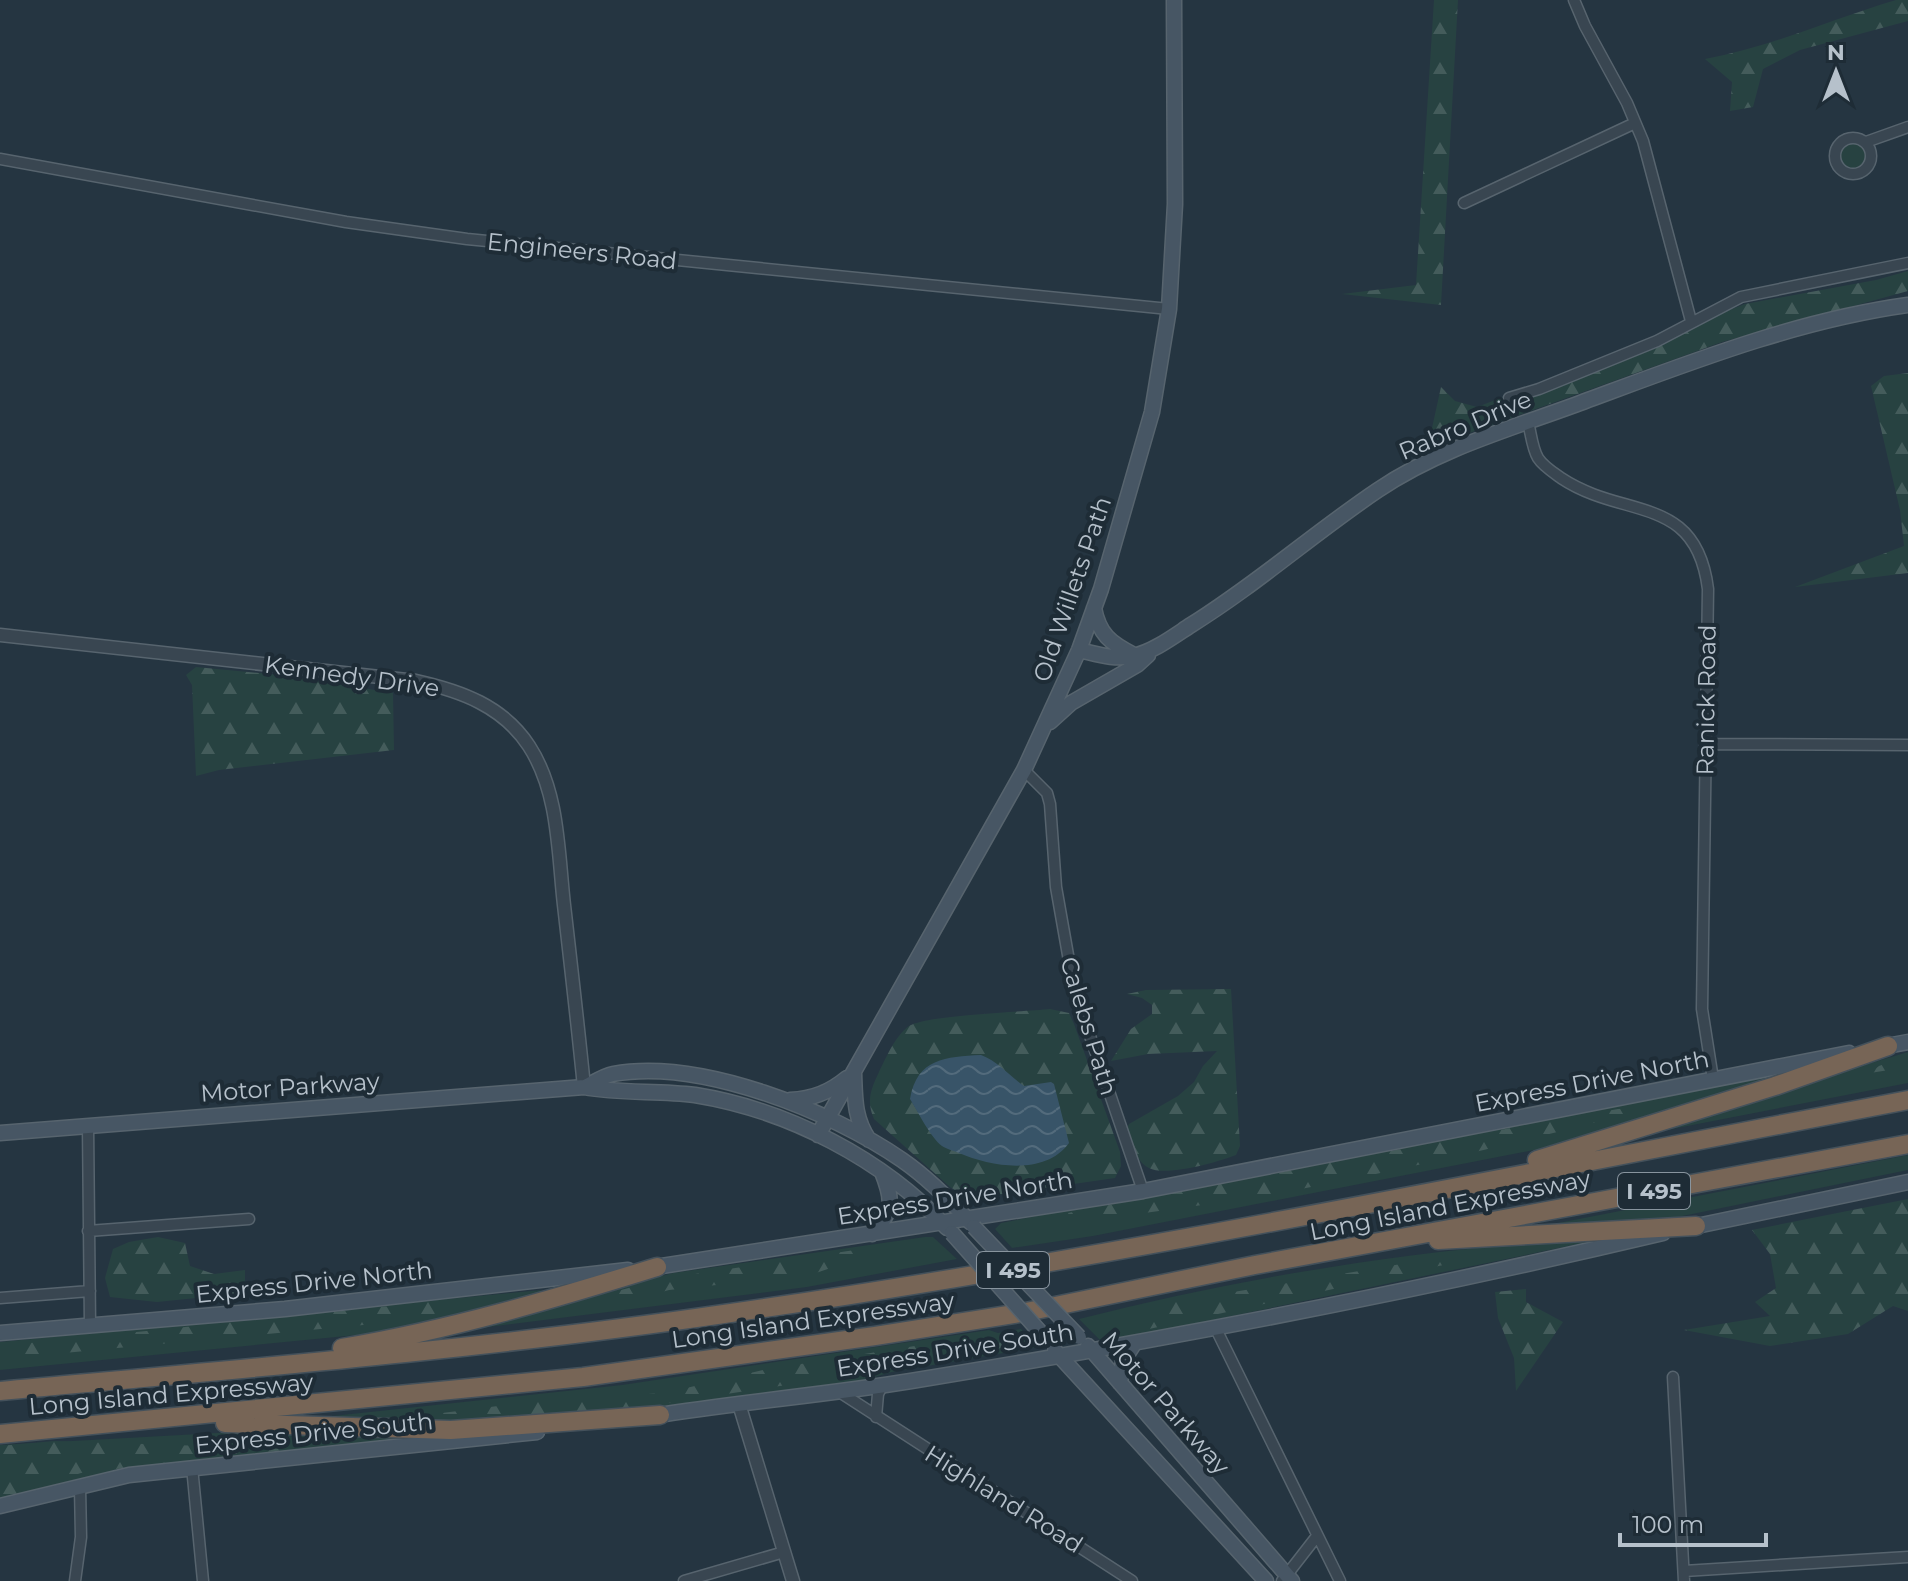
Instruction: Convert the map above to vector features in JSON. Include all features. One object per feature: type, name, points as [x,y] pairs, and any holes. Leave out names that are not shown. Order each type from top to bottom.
[{"type":"highway","points":[[1334,1210],[1544,1158],[1888,1046]]},
{"type":"highway","name":"Long Island Expressway","points":[[0,1391],[454,1347],[720,1315],[1019,1269],[1908,1100]]},
{"type":"highway","name":"Long Island Expressway","points":[[0,1434],[428,1394],[726,1358],[1026,1312],[1908,1144]]},
{"type":"highway","points":[[1399,1239],[1507,1238],[1696,1226]]},
{"type":"highway","points":[[109,1381],[346,1347],[420,1333],[568,1295],[657,1267]]},
{"type":"highway","points":[[22,1432],[196,1423],[466,1429],[660,1415]]},
{"type":"main road","name":"Old Willets Path","points":[[818,1135],[1024,770],[1079,650],[1094,608],[1152,412],[1169,309],[1176,194],[1174,0]]},
{"type":"main road","name":"Rabro Drive","points":[[1079,650],[1110,657],[1134,656],[1163,642],[1267,574],[1397,478],[1442,454],[1741,345],[1908,305]]},
{"type":"main road","points":[[1094,608],[1097,625],[1104,636],[1134,656]]},
{"type":"main road","points":[[1044,728],[1071,703],[1137,665],[1163,642]]},
{"type":"main road","name":"Express Drive North","points":[[0,1333],[285,1309],[657,1267],[872,1234],[947,1228],[1908,1042]]},
{"type":"main road","points":[[785,1100],[812,1098],[832,1090],[854,1072]]},
{"type":"main road","points":[[854,1072],[855,1108],[860,1126],[870,1140]]},
{"type":"main road","name":"Motor Parkway","points":[[584,1087],[610,1074],[674,1074],[725,1082],[785,1100],[828,1118],[870,1140],[929,1180],[1091,1350],[1286,1579]]},
{"type":"main road","name":"Motor Parkway","points":[[0,1133],[584,1087],[611,1092],[667,1092],[749,1109],[818,1135],[901,1184],[947,1228],[1059,1356],[1266,1581]]},
{"type":"main road","points":[[872,1234],[889,1212],[890,1192],[882,1172]]},
{"type":"main road","name":"Express Drive South","points":[[0,1506],[129,1475],[579,1427],[882,1386],[1134,1344],[1451,1282],[1908,1182]]},
{"type":"main road","points":[[1120,1383],[1123,1361],[1134,1344]]},
{"type":"street","points":[[1574,0],[1643,141],[1691,321]]},
{"type":"street","points":[[1464,203],[1635,123]]},
{"type":"street","points":[[1866,142],[1908,127]]},
{"type":"street","name":"Engineers Road","points":[[0,159],[346,222],[443,236],[1169,309]]},
{"type":"street","points":[[1509,398],[1657,341],[1741,297],[1908,263]]},
{"type":"street","name":"Ranick Road","points":[[1528,422],[1538,458],[1554,474],[1576,488],[1668,519],[1684,530],[1705,563],[1708,589],[1702,1009],[1713,1079]]},
{"type":"street","name":"Kennedy Drive","points":[[0,635],[416,681],[471,696],[493,709],[529,745],[550,791],[584,1087]]},
{"type":"street","points":[[1705,744],[1908,745]]},
{"type":"street","name":"Calebs Path","points":[[1024,770],[1047,793],[1056,887],[1074,989],[1143,1191]]},
{"type":"street","points":[[88,1126],[90,1325]]},
{"type":"street","points":[[88,1231],[249,1219]]},
{"type":"street","points":[[0,1298],[90,1291]]},
{"type":"street","points":[[1216,1329],[1340,1581]]},
{"type":"street","points":[[1673,1377],[1684,1576],[1908,1557]]},
{"type":"street","points":[[876,1417],[878,1394],[882,1386]]},
{"type":"street","name":"Highland Road","points":[[838,1391],[1132,1581]]},
{"type":"street","points":[[739,1404],[793,1581]]},
{"type":"street","points":[[192,1467],[203,1581]]},
{"type":"street","points":[[75,1581],[81,1537],[80,1487]]},
{"type":"street","points":[[1286,1579],[1317,1536]]},
{"type":"street","points":[[684,1581],[784,1552]]},
{"type":"green space","points":[[1434,0],[1458,0],[1441,305],[1342,294],[1416,285]]},
{"type":"green space","points":[[1896,0],[1908,0],[1908,21],[1800,50],[1763,69],[1753,107],[1730,111],[1732,82],[1705,59],[1778,40]]},
{"type":"green space","points":[[1853,140],[1864,145],[1869,156],[1864,167],[1853,172],[1842,167],[1837,156],[1842,145]]},
{"type":"green space","points":[[1908,271],[1908,291],[1722,342],[1472,432],[1418,446],[1432,428],[1441,387],[1455,401],[1477,407],[1745,304],[1876,280]]},
{"type":"green space","points":[[1908,373],[1908,573],[1795,587],[1904,546],[1900,510],[1871,386],[1884,376]]},
{"type":"green space","points":[[196,667],[281,675],[393,693],[394,750],[219,770],[196,776],[192,685],[186,675]]},
{"type":"green space","points":[[1231,989],[1240,1146],[1236,1155],[1179,1170],[1149,1168],[1132,1146],[1126,1131],[1129,1124],[1178,1096],[1194,1082],[1217,1051],[1148,1054],[1111,1061],[1131,1029],[1152,1014],[1152,1005],[1127,994],[1146,990]]},
{"type":"green space","points":[[1050,1009],[1069,1013],[1074,1024],[1120,1152],[1121,1166],[1115,1178],[970,1199],[950,1187],[874,1119],[870,1095],[874,1084],[891,1048],[909,1026],[954,1017]]},
{"type":"green space","points":[[1908,1052],[1908,1083],[1641,1135],[1640,1132]]},
{"type":"green space","points":[[1908,1055],[1908,1067],[1870,1073],[1879,1066]]},
{"type":"green space","points":[[1775,1076],[1776,1080],[1539,1149],[1093,1236],[1012,1248],[995,1229],[1001,1223]]},
{"type":"green space","points":[[1653,1108],[1457,1156],[1309,1187],[1073,1224],[1068,1213],[1516,1127],[1618,1109]]},
{"type":"green space","points":[[1908,1155],[1908,1170],[1663,1220],[1553,1228],[1553,1224]]},
{"type":"green space","points":[[1908,1199],[1908,1311],[1893,1306],[1848,1334],[1770,1346],[1684,1330],[1770,1316],[1755,1302],[1776,1288],[1770,1254],[1752,1230]]},
{"type":"green space","points":[[158,1237],[185,1243],[190,1266],[214,1274],[245,1270],[245,1293],[157,1302],[110,1297],[105,1278],[113,1249],[129,1242]]},
{"type":"green space","points":[[933,1237],[957,1259],[807,1287],[431,1334],[673,1273]]},
{"type":"green space","points":[[1588,1238],[1588,1242],[1145,1334],[1100,1340],[1079,1319],[1205,1290],[1332,1267],[1460,1250]]},
{"type":"green space","points":[[868,1248],[872,1254],[810,1275],[669,1290],[637,1299],[569,1304],[662,1279]]},
{"type":"green space","points":[[1437,1258],[1471,1259],[1149,1329],[1121,1329],[1174,1302]]},
{"type":"green space","points":[[1526,1289],[1526,1302],[1563,1322],[1516,1391],[1514,1358],[1498,1318],[1495,1292]]},
{"type":"green space","points":[[541,1290],[541,1294],[413,1326],[367,1334],[0,1370],[0,1342]]},
{"type":"green space","points":[[468,1298],[432,1315],[363,1325],[0,1359],[0,1346]]},
{"type":"green space","points":[[1021,1329],[1038,1347],[892,1372],[864,1380],[673,1405],[482,1425],[314,1418],[622,1385],[989,1330],[998,1333]]},
{"type":"green space","points":[[991,1334],[1020,1344],[917,1365],[655,1405],[504,1421],[426,1415],[547,1400],[665,1393],[763,1370]]},
{"type":"green space","points":[[235,1432],[405,1437],[405,1442],[137,1469],[0,1501],[0,1445]]},
{"type":"green space","points":[[54,1441],[293,1449],[81,1473],[0,1496],[0,1446]]},
{"type":"water","points":[[981,1055],[1024,1086],[1054,1084],[1069,1143],[1059,1153],[1032,1164],[1002,1165],[948,1149],[933,1137],[910,1099],[919,1075],[935,1062]]}]
